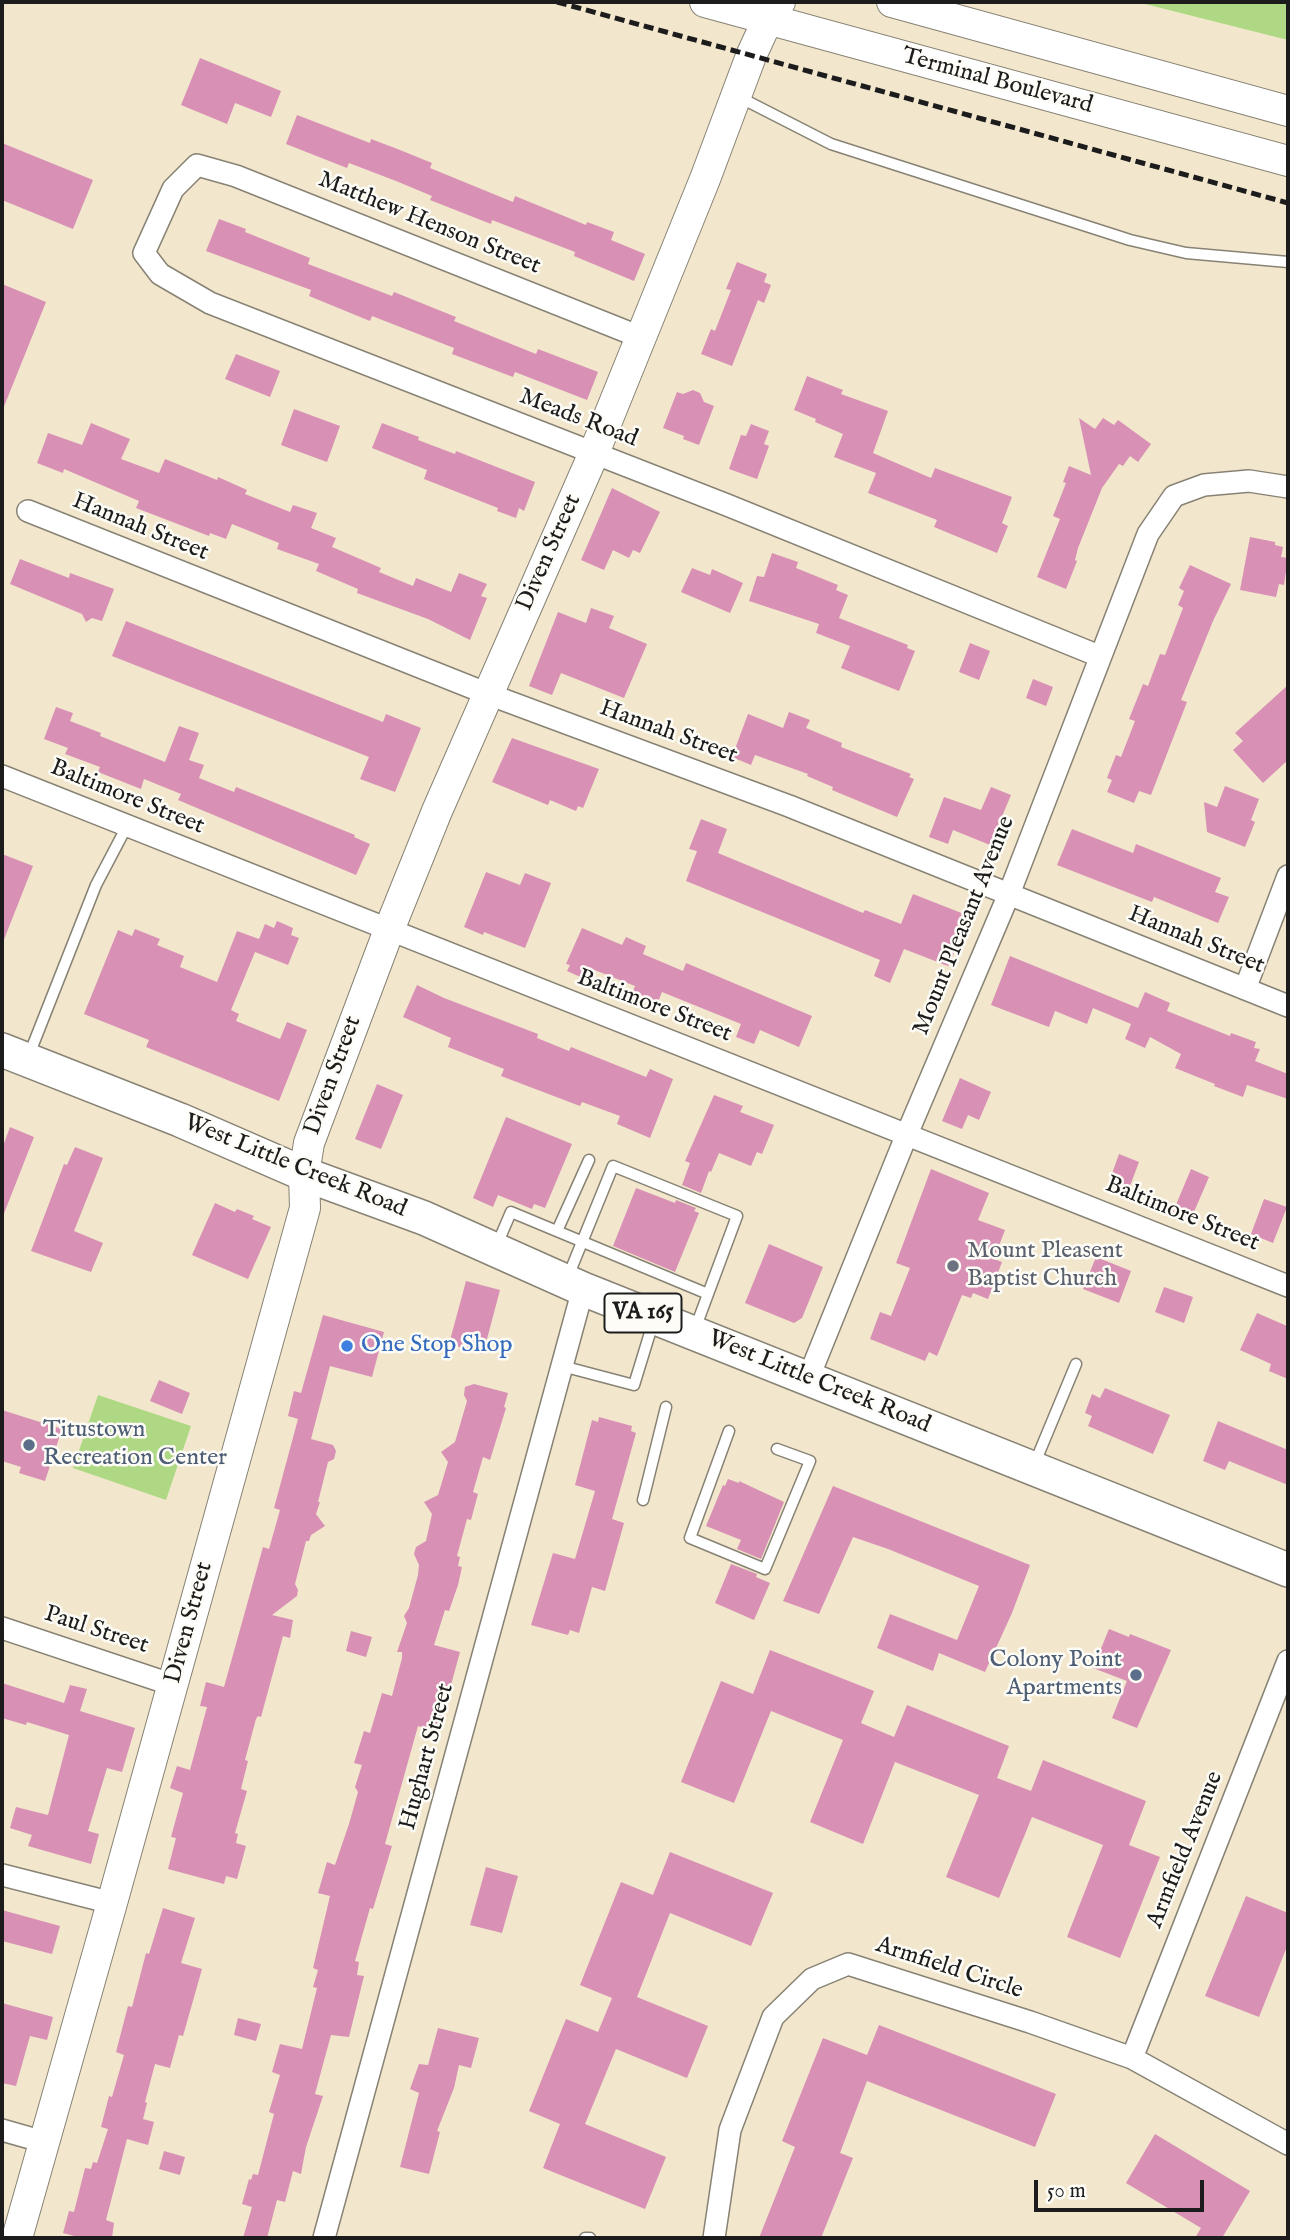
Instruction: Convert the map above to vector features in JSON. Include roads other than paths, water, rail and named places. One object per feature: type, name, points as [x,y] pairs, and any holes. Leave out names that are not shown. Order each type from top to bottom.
[{"type":"main road","name":"Terminal Boulevard","points":[[705,2],[774,10],[1288,161]]},
{"type":"main road","name":"Terminal Boulevard","points":[[892,2],[1288,111]]},
{"type":"main road","name":"Diven Street","points":[[17,2238],[113,1903],[305,1208],[304,1174],[309,1143],[388,930],[594,453],[746,69],[774,10]]},
{"type":"main road","name":"West Little Creek Road","points":[[15,1055],[304,1174],[424,1218],[574,1286],[1288,1570]]},
{"type":"street","name":"Matthew Henson Street","points":[[197,165],[236,176],[640,337]]},
{"type":"street","name":"Meads Road","points":[[197,165],[173,189],[144,253],[160,274],[210,303],[594,453],[1099,656]]},
{"type":"street","name":"Mount Pleasant Avenue","points":[[808,1379],[1009,894],[1148,534],[1174,496],[1204,485],[1249,481],[1288,487]]},
{"type":"street","name":"Hannah Street","points":[[29,511],[488,694],[789,806],[1288,1006]]},
{"type":"street","name":"Baltimore Street","points":[[2,776],[1288,1286]]},
{"type":"street","points":[[1245,989],[1288,876]]},
{"type":"street","name":"Hughart Street","points":[[324,2238],[562,1366],[574,1286]]},
{"type":"street","name":"Paul Street","points":[[2,1628],[173,1685]]},
{"type":"street","name":"Armfield Avenue","points":[[1132,2058],[1288,1661]]},
{"type":"street","points":[[2,1875],[113,1903]]},
{"type":"street","name":"Armfield Circle","points":[[714,2238],[730,2130],[773,2017],[812,1979],[848,1964],[1030,2022],[1132,2058],[1288,2144]]},
{"type":"street","points":[[2,2130],[44,2142]]},
{"type":"lane","points":[[737,96],[831,144],[1130,240],[1186,253],[1288,262]]},
{"type":"lane","points":[[15,1055],[127,826]]},
{"type":"lane","points":[[557,1231],[589,1160]]},
{"type":"lane","points":[[574,1286],[582,1241],[613,1166],[737,1216],[693,1333]]},
{"type":"lane","points":[[495,1250],[511,1212],[708,1294]]},
{"type":"lane","points":[[562,1366],[634,1385],[655,1318]]},
{"type":"lane","points":[[1033,1468],[1076,1364]]},
{"type":"lane","points":[[643,1500],[666,1407]]},
{"type":"lane","points":[[729,1430],[690,1538],[765,1569],[810,1461],[777,1448]]},
{"type":"lane","points":[[584,2238],[590,2238]]},
{"type":"railway","points":[[557,2],[1288,203]]},
{"type":"place","name":"Mount Pleasent Baptist Church","points":[[953,1266]]},
{"type":"place","name":"One Stop Shop","points":[[347,1346]]},
{"type":"place","name":"Titustown Recreation Center","points":[[29,1445]]},
{"type":"place","name":"Colony Point Apartments","points":[[1136,1675]]}]
